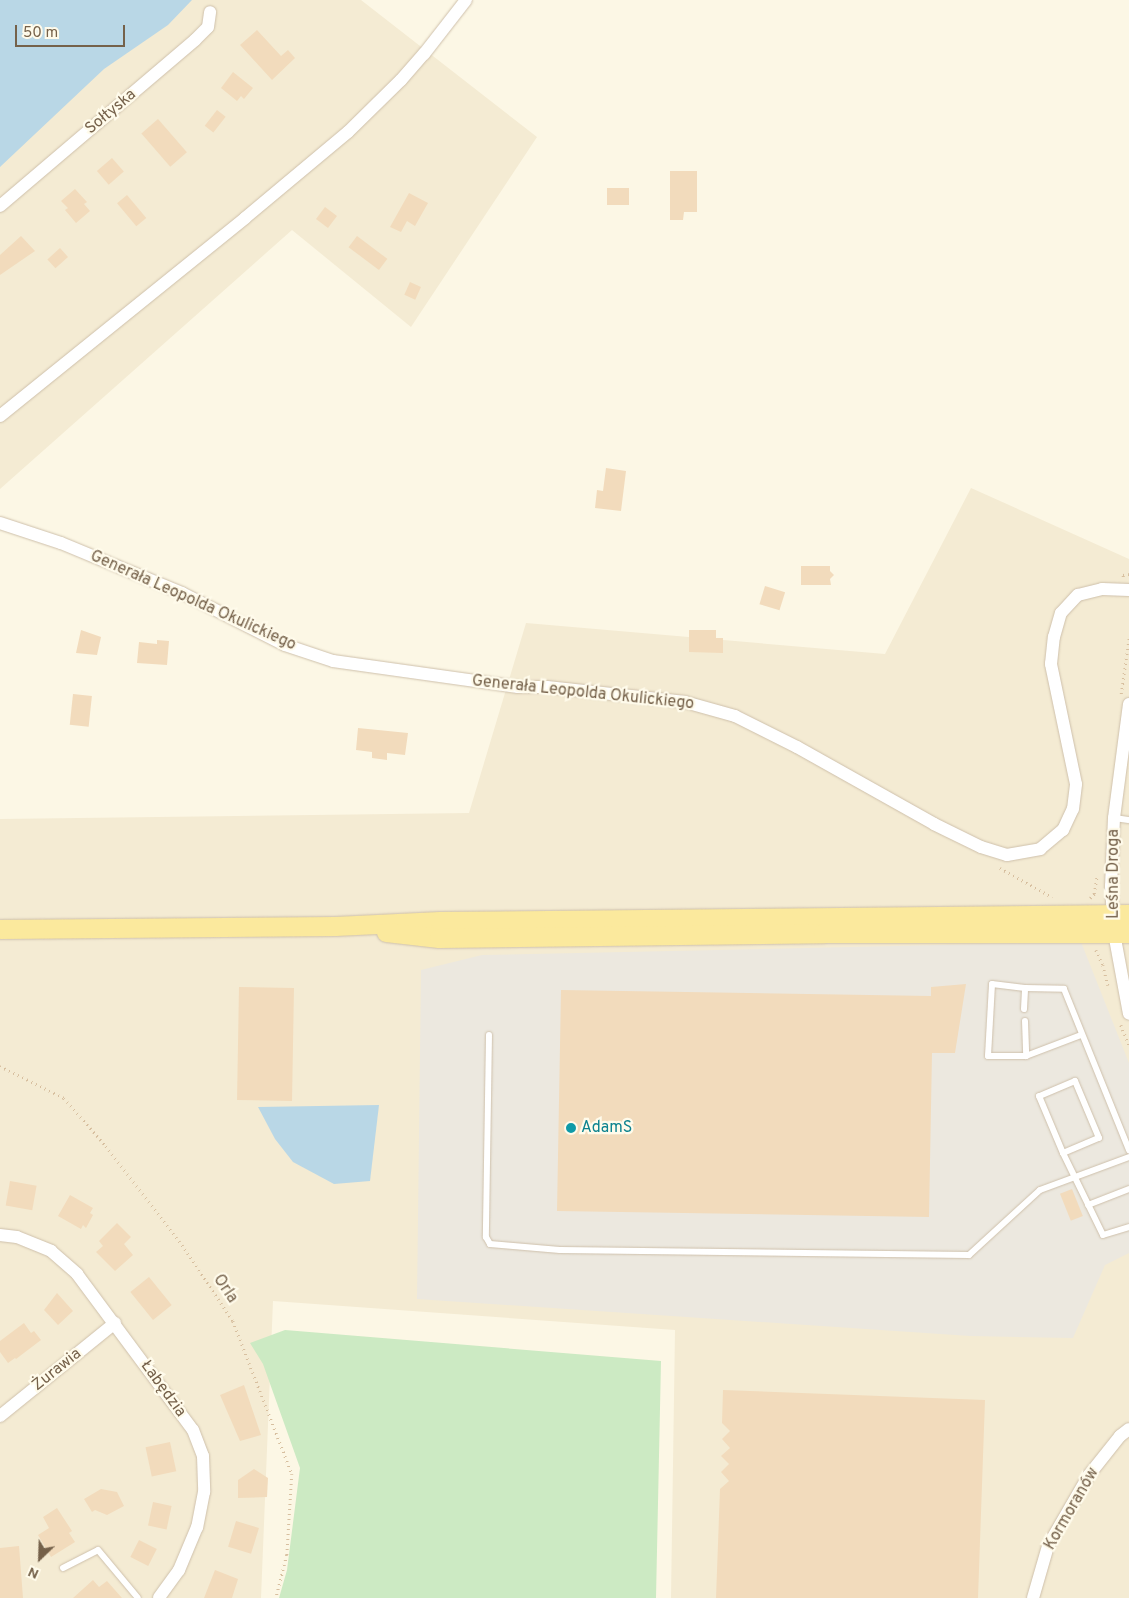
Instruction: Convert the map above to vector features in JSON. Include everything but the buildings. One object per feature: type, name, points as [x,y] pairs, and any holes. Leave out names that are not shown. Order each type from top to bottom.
[{"type":"main road","points":[[0,929],[335,926],[440,920],[1121,913]]},
{"type":"main road","points":[[335,926],[439,938],[1060,931],[1122,933]]},
{"type":"street","points":[[0,416],[245,218],[348,132],[401,80],[466,0]]},
{"type":"street","name":"Sołtyska","points":[[0,206],[195,40],[208,27],[210,12]]},
{"type":"street","name":"Generała Leopolda Okulickiego","points":[[0,523],[61,542],[182,593],[285,645],[333,661],[518,687],[547,687],[685,702],[735,716],[797,747],[965,840],[981,848],[1007,854],[1040,849],[1063,830],[1073,809],[1076,784],[1051,664],[1054,636],[1061,613],[1078,595],[1102,589],[1129,590]]},
{"type":"street","name":"Leśna Droga","points":[[1124,1017],[1121,913],[1111,886],[1114,818],[1129,704]]},
{"type":"street","name":"Łabędzia","points":[[0,1235],[17,1237],[50,1250],[77,1274],[194,1430],[203,1456],[204,1492],[197,1528],[179,1570],[159,1598]]},
{"type":"street","name":"Żurawia","points":[[0,1416],[115,1323]]},
{"type":"street","name":"Kormoranów","points":[[1033,1598],[1048,1546],[1090,1474],[1120,1436],[1129,1429]]},
{"type":"lane","points":[[1114,818],[1129,820]]},
{"type":"lane","points":[[1081,1035],[1026,1056],[988,1056],[992,984],[1064,990],[1129,1150]]},
{"type":"lane","points":[[1024,1008],[1025,988]]},
{"type":"lane","points":[[1025,1021],[1026,1056]]},
{"type":"lane","points":[[489,1035],[486,1237],[490,1244],[560,1250],[968,1255],[1040,1190],[1129,1157]]},
{"type":"lane","points":[[1063,1153],[1099,1138],[1075,1081],[1039,1096],[1063,1153],[1103,1235],[1129,1227]]},
{"type":"lane","points":[[1088,1205],[1129,1189]]},
{"type":"lane","points":[[63,1568],[98,1550],[138,1598]]},
{"type":"path","points":[[996,866],[1060,902],[1060,914]]},
{"type":"path","points":[[1091,947],[1098,952],[1104,965],[1110,993]]},
{"type":"path","points":[[1124,1017],[1129,1045]]},
{"type":"path","name":"Orla","points":[[0,1066],[64,1098],[106,1146],[185,1249],[233,1321],[292,1474],[286,1555],[276,1598]]},
{"type":"shaded area","points":[[0,0],[361,0],[537,137],[411,327],[292,230],[0,489]]},
{"type":"shaded area","points":[[971,488],[1129,559],[1129,1598],[671,1598],[675,1330],[273,1301],[261,1598],[0,1598],[0,819],[469,813],[526,623],[885,654]]},
{"type":"shaded area","points":[[1081,942],[1129,1063],[1129,1253],[1105,1265],[1073,1338],[970,1336],[417,1299],[421,970],[482,955]]},
{"type":"green space","points":[[285,1330],[661,1361],[656,1598],[279,1598],[287,1570],[300,1468],[263,1364],[250,1343]]},
{"type":"water","points":[[0,0],[192,0],[168,25],[104,69],[0,167]]},
{"type":"water","points":[[379,1105],[370,1181],[334,1184],[293,1162],[275,1139],[258,1107]]},
{"type":"place","name":"AdamS","points":[[571,1128]]}]
